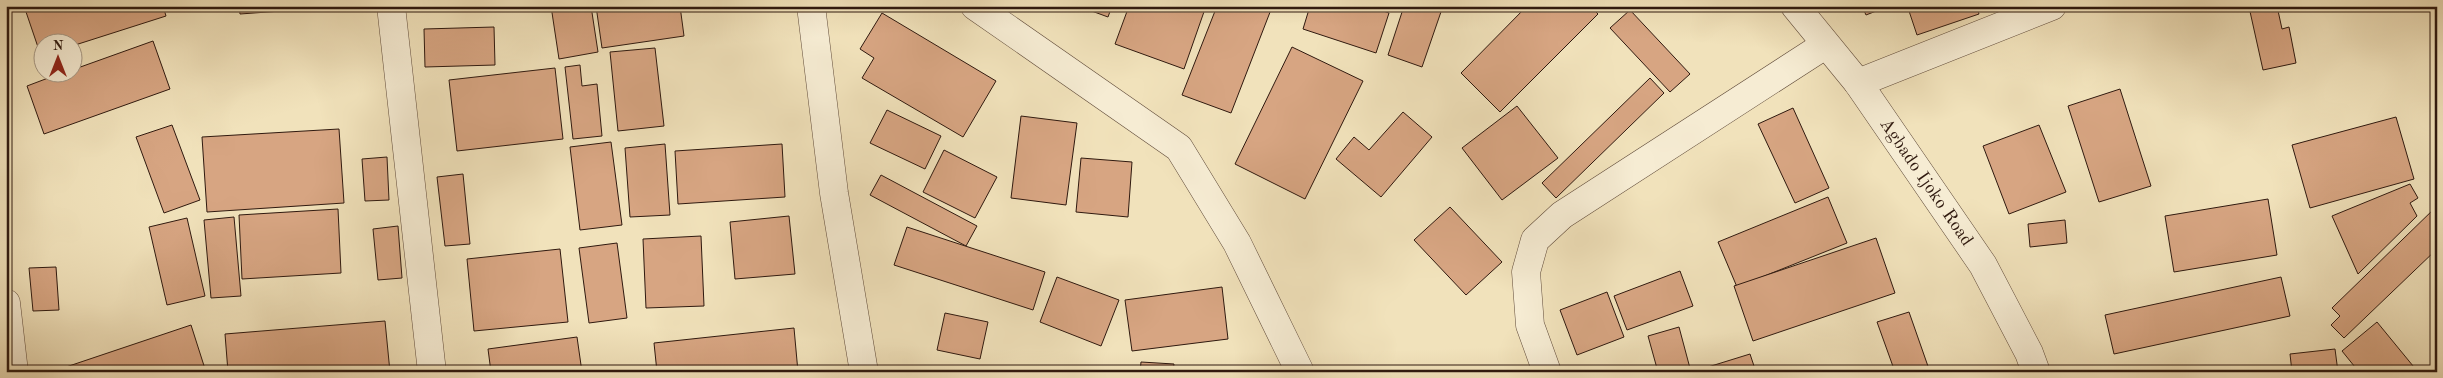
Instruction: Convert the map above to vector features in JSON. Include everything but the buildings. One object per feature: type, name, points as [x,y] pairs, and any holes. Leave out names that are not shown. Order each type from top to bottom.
[{"type":"street","points":[[392,6],[432,372]]},
{"type":"street","points":[[811,6],[834,193],[864,372]]},
{"type":"street","points":[[975,6],[1179,148],[1237,242],[1300,372]]},
{"type":"street","name":"Agbado Ijoko Road","points":[[1795,6],[1858,83],[1983,265],[2029,353],[2036,372]]},
{"type":"street","points":[[1858,83],[2052,6]]},
{"type":"street","points":[[1547,372],[1530,325],[1526,272],[1535,240],[1562,215],[1825,45]]},
{"type":"street","points":[[6,303],[14,372]]}]
